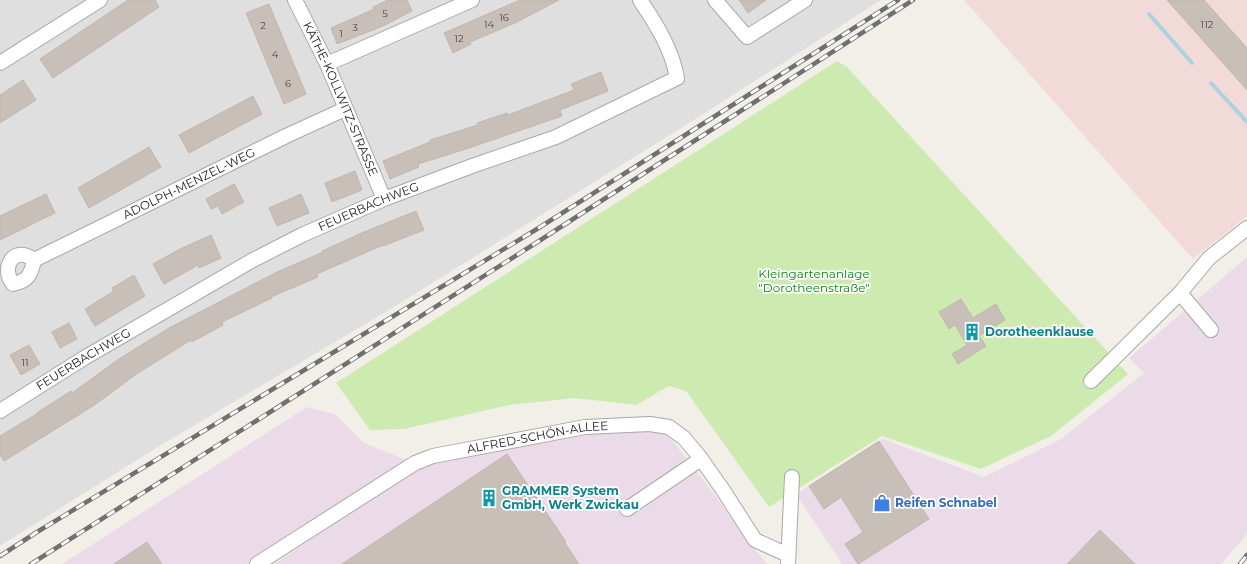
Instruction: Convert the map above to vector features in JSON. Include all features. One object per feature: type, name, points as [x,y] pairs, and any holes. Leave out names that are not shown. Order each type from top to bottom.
[{"type":"street","points":[[0,63],[100,0]]},
{"type":"street","name":"KÄTHE-KOLLWITZ-STRASSE","points":[[295,0],[327,64],[384,199]]},
{"type":"street","points":[[327,64],[472,0]]},
{"type":"street","name":"FEUERBACHWEG","points":[[0,412],[84,358],[253,260],[302,235],[384,199],[472,166],[556,137],[677,78],[675,66],[659,30],[640,0]]},
{"type":"street","points":[[715,0],[747,37],[805,0]]},
{"type":"street","name":"ADOLPH-MENZEL-WEG","points":[[34,260],[286,136],[345,109]]},
{"type":"street","points":[[1091,381],[1180,293],[1209,258],[1247,228]]},
{"type":"street","points":[[1180,293],[1211,330]]},
{"type":"street","name":"ALFRED-SCHÖN-ALLEE","points":[[257,564],[415,463],[433,456],[585,427],[650,424],[669,427],[684,438],[723,490],[755,540],[788,559]]},
{"type":"street","points":[[627,509],[701,459]]},
{"type":"street","points":[[788,559],[792,477]]},
{"type":"shaded area","points":[[0,0],[881,0],[705,113],[389,310],[166,442],[0,546]]},
{"type":"shaded area","points":[[964,0],[1247,0],[1247,216],[1193,259]]},
{"type":"shaded area","points":[[1247,257],[1247,534],[1221,564],[842,564],[796,494],[883,439],[984,477],[1061,439],[1144,373],[1129,358]]},
{"type":"shaded area","points":[[307,407],[335,414],[364,443],[406,460],[247,564],[62,564]]},
{"type":"shaded area","points":[[653,431],[663,433],[671,439],[712,491],[749,543],[767,564],[274,564],[424,464],[586,434]]},
{"type":"green space","name":"Kleingartenanlage \"Dorotheenstraße\"","points":[[837,61],[847,67],[1128,374],[1051,436],[981,469],[882,436],[769,507],[686,391],[669,386],[636,405],[575,398],[509,405],[404,429],[370,430],[336,383]]},
{"type":"building","points":[[128,0],[155,0],[159,7],[53,78],[40,59]]},
{"type":"building","points":[[388,0],[407,0],[412,11],[383,26],[337,44],[331,28],[374,9],[373,7]]},
{"type":"building","points":[[520,0],[559,0],[515,23],[470,42],[471,44],[453,53],[444,33]]},
{"type":"building","points":[[739,0],[766,0],[748,13]]},
{"type":"building","points":[[1167,0],[1204,0],[1247,48],[1247,90]]},
{"type":"building","points":[[269,4],[306,94],[284,104],[246,13]]},
{"type":"building","points":[[601,72],[608,91],[560,110],[562,116],[418,164],[419,167],[390,179],[383,161],[430,142],[430,140],[478,125],[477,123],[507,113],[508,115],[574,90],[571,84]]},
{"type":"building","points":[[23,80],[36,100],[0,123],[0,95]]},
{"type":"building","points":[[253,96],[262,114],[189,153],[179,135]]},
{"type":"building","points":[[149,147],[161,167],[89,208],[78,188]]},
{"type":"building","points":[[355,171],[362,190],[332,202],[325,183]]},
{"type":"building","points":[[234,184],[244,202],[222,214],[218,206],[211,209],[206,199]]},
{"type":"building","points":[[46,194],[55,213],[0,240],[0,216]]},
{"type":"building","points":[[301,194],[309,213],[277,226],[269,208]]},
{"type":"building","points":[[416,211],[424,230],[383,245],[317,274],[318,277],[271,297],[272,298],[222,322],[223,325],[192,342],[191,340],[138,373],[93,406],[4,461],[0,455],[0,436],[71,391],[72,393],[119,359],[169,328],[275,273],[364,232]]},
{"type":"building","points":[[211,235],[221,258],[199,268],[198,265],[164,284],[153,264],[178,250]]},
{"type":"building","points":[[134,275],[145,296],[95,326],[85,309],[114,291],[112,288]]},
{"type":"building","name":"Dorotheenklause","points":[[961,299],[973,318],[996,304],[1005,320],[979,336],[986,346],[958,364],[952,354],[967,345],[955,325],[949,329],[939,312]]},
{"type":"building","points":[[69,323],[77,339],[60,348],[52,332]]},
{"type":"building","points":[[29,345],[40,364],[21,375],[10,355]]},
{"type":"building","name":"Reifen Schnabel","points":[[879,441],[929,519],[858,564],[845,544],[863,532],[841,497],[824,509],[809,486]]},
{"type":"building","name":"GRAMMER System GmbH, Werk Zwickau","points":[[507,454],[579,564],[342,564]]},
{"type":"building","points":[[1100,530],[1135,564],[1067,564]]},
{"type":"building","points":[[147,542],[162,564],[114,564]]},
{"type":"waterway","points":[[1149,14],[1192,63]]},
{"type":"waterway","points":[[1211,83],[1247,122]]},
{"type":"railway","points":[[0,556],[37,532],[537,229],[898,0]]},
{"type":"railway","points":[[31,564],[539,241],[913,0]]},
{"type":"railway","points":[[1240,564],[1247,555]]},
{"type":"place","name":"Dorotheenklause","points":[[972,332]]},
{"type":"place","name":"GRAMMER System GmbH, Werk Zwickau","points":[[489,498]]},
{"type":"place","name":"Reifen Schnabel","points":[[882,503]]}]
